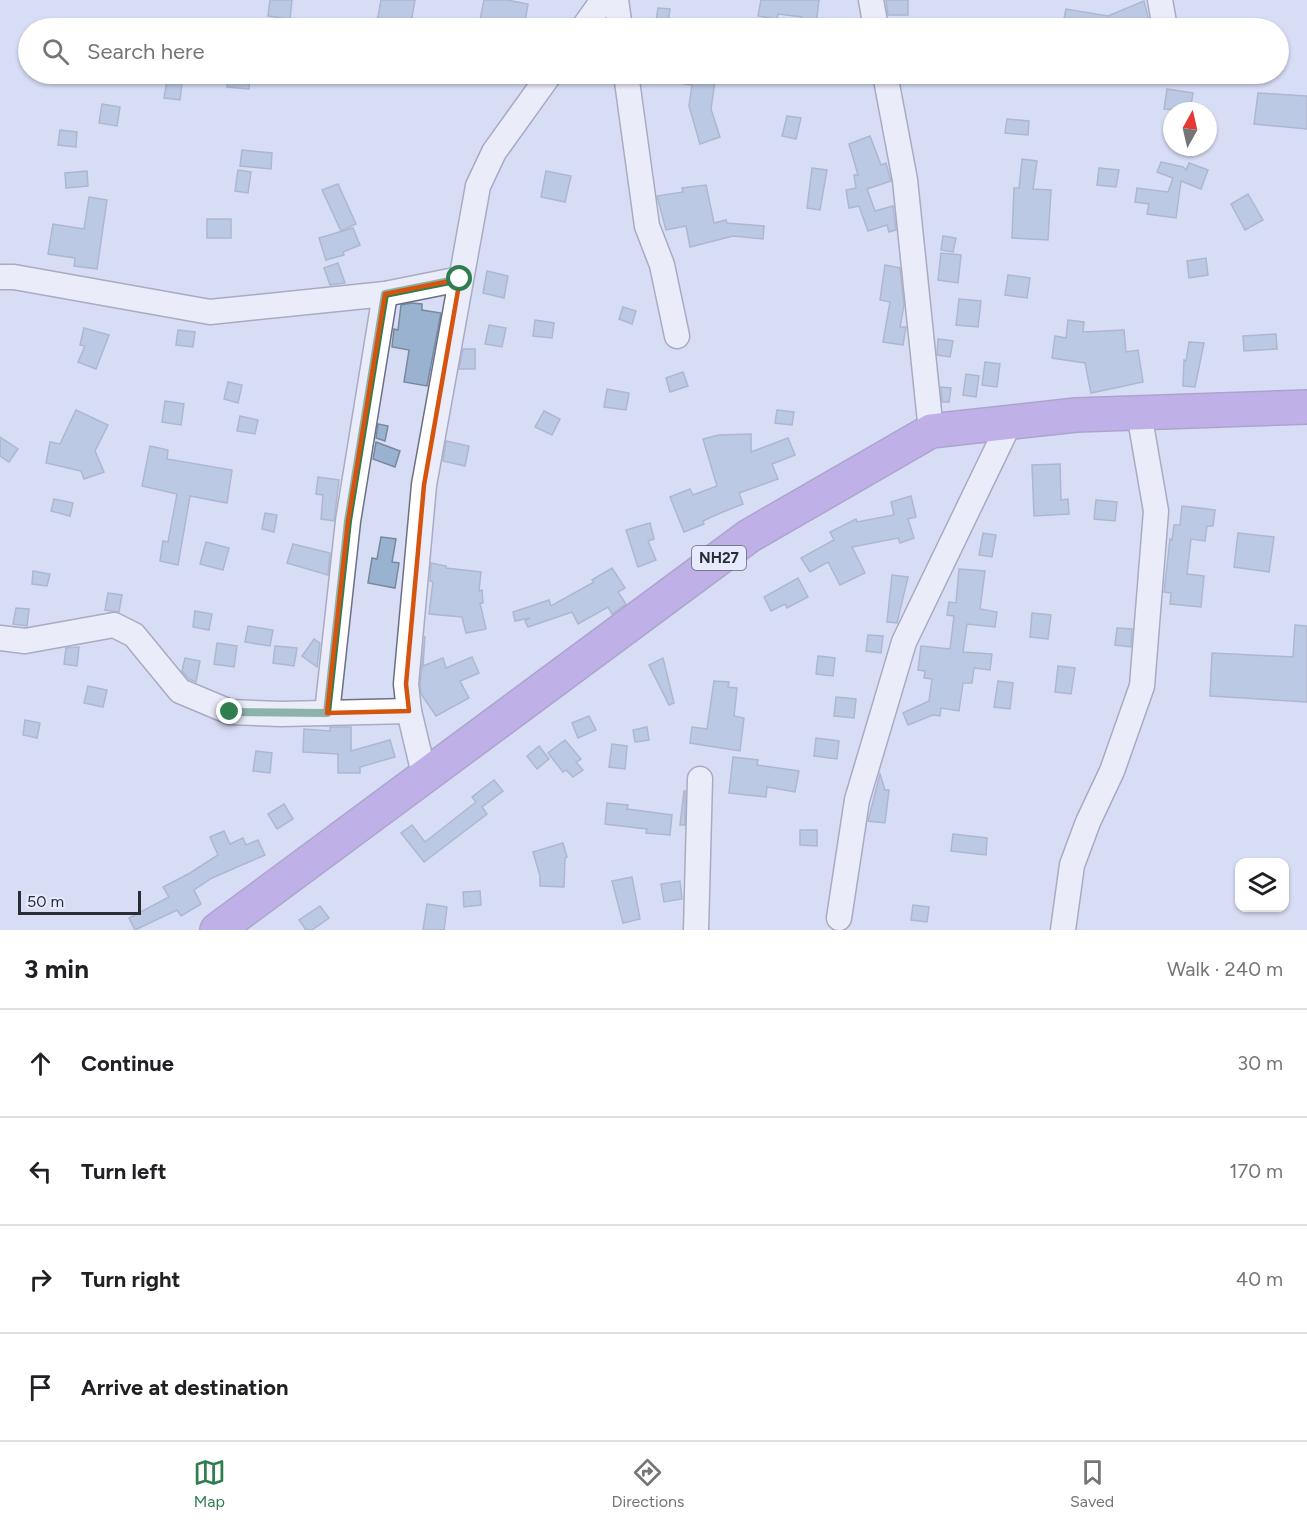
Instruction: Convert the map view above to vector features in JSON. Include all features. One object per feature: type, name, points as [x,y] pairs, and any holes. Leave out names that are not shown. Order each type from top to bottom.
[{"type":"highway","name":"NH27","points":[[217,930],[424,774],[749,536],[932,431],[1077,415],[1307,407]]},
{"type":"street","points":[[590,18],[603,0]]},
{"type":"street","points":[[616,0],[619,18]]},
{"type":"street","points":[[871,0],[874,18]]},
{"type":"street","points":[[1160,0],[1163,18]]},
{"type":"street","points":[[424,774],[409,711],[406,684],[424,485],[478,186],[494,152],[543,84]]},
{"type":"street","points":[[627,84],[647,226],[662,265],[677,336]]},
{"type":"street","points":[[887,84],[905,180],[932,431]]},
{"type":"street","points":[[0,277],[14,277],[210,312],[385,294],[460,279]]},
{"type":"street","points":[[327,713],[348,521],[385,294]]},
{"type":"street","points":[[1063,930],[1072,866],[1088,822],[1112,771],[1142,686],[1156,511],[1139,413]]},
{"type":"street","points":[[839,918],[857,800],[904,642],[1010,422]]},
{"type":"street","points":[[0,638],[25,641],[114,625],[134,635],[180,691],[230,712],[409,711]]},
{"type":"street","points":[[696,930],[700,779]]},
{"type":"highlighted area","points":[[460,279],[424,485],[406,684],[409,711],[327,713],[348,521],[385,294]]},
{"type":"building","points":[[270,0],[292,0],[290,18],[268,16]]},
{"type":"building","points":[[381,0],[415,0],[412,18],[378,18]]},
{"type":"building","points":[[484,0],[507,0],[528,4],[526,18],[480,18]]},
{"type":"building","points":[[761,0],[819,0],[817,18],[778,14],[777,18],[758,16]]},
{"type":"building","points":[[886,0],[908,0],[908,15],[888,15]]},
{"type":"building","points":[[1144,1],[1148,18],[1064,18],[1066,9],[1108,16]]},
{"type":"building","points":[[658,8],[670,9],[669,18],[656,18]]},
{"type":"building","points":[[166,84],[182,84],[180,100],[164,98]]},
{"type":"building","points":[[227,84],[249,84],[249,89],[227,87]]},
{"type":"building","points":[[686,84],[715,84],[711,109],[720,137],[700,144],[689,106],[692,85]]},
{"type":"building","points":[[1167,89],[1193,93],[1192,102],[1165,102]]},
{"type":"building","points":[[1258,93],[1307,96],[1307,129],[1254,124]]},
{"type":"building","points":[[102,104],[120,107],[117,126],[99,123]]},
{"type":"building","points":[[787,116],[801,118],[796,139],[782,136]]},
{"type":"building","points":[[1007,119],[1029,121],[1028,135],[1005,133]]},
{"type":"building","points":[[60,130],[77,132],[76,147],[58,145]]},
{"type":"building","points":[[870,136],[881,165],[886,163],[891,181],[867,189],[875,211],[893,206],[896,230],[889,232],[887,225],[868,231],[859,206],[849,208],[846,190],[856,188],[854,175],[858,175],[849,144]]},
{"type":"building","points":[[242,150],[272,153],[271,169],[240,166]]},
{"type":"building","points":[[1022,159],[1037,161],[1033,189],[1051,190],[1048,240],[1012,238],[1014,188],[1019,188]]},
{"type":"building","points":[[1161,162],[1183,167],[1186,170],[1189,163],[1208,170],[1201,189],[1181,181],[1176,218],[1147,214],[1149,204],[1135,202],[1137,188],[1168,192],[1173,178],[1157,172]]},
{"type":"building","points":[[812,168],[827,170],[820,210],[807,208]]},
{"type":"building","points":[[1099,168],[1119,170],[1116,187],[1097,185]]},
{"type":"building","points":[[238,170],[251,172],[248,193],[235,191]]},
{"type":"building","points":[[87,171],[88,186],[66,188],[65,173]]},
{"type":"building","points":[[546,171],[571,176],[565,202],[541,197]]},
{"type":"building","points":[[338,184],[356,224],[341,231],[322,190]]},
{"type":"building","points":[[706,185],[714,223],[726,220],[727,223],[764,226],[763,239],[733,236],[690,247],[686,226],[666,230],[657,196],[683,192],[682,188]]},
{"type":"building","points":[[1248,194],[1263,220],[1245,230],[1231,204]]},
{"type":"building","points":[[89,197],[107,200],[97,269],[74,266],[75,258],[48,254],[53,224],[84,229]]},
{"type":"building","points":[[207,219],[231,219],[231,238],[207,238]]},
{"type":"building","points":[[353,228],[360,245],[343,252],[344,255],[326,260],[319,238]]},
{"type":"building","points":[[943,236],[956,238],[953,252],[941,250]]},
{"type":"building","points":[[941,253],[961,255],[958,283],[938,280]]},
{"type":"building","points":[[1206,258],[1208,275],[1189,278],[1187,261]]},
{"type":"building","points":[[338,263],[345,283],[330,285],[324,268]]},
{"type":"building","points":[[885,265],[900,268],[904,305],[900,327],[906,327],[903,345],[883,342],[890,302],[880,300]]},
{"type":"building","points":[[487,271],[508,276],[504,298],[483,293]]},
{"type":"building","points":[[1008,275],[1030,278],[1027,298],[1005,295]]},
{"type":"building","points":[[959,299],[981,301],[978,327],[956,325]]},
{"type":"building","points":[[422,304],[422,310],[441,313],[427,386],[404,382],[409,350],[392,347],[394,329],[398,330],[401,305]]},
{"type":"building","points":[[623,307],[636,311],[632,324],[619,319]]},
{"type":"building","points":[[535,320],[554,323],[552,338],[533,336]]},
{"type":"building","points":[[1068,320],[1084,322],[1083,332],[1124,330],[1126,352],[1138,350],[1143,382],[1091,393],[1085,363],[1052,358],[1055,336],[1066,338]]},
{"type":"building","points":[[489,325],[506,328],[502,347],[485,344]]},
{"type":"building","points":[[84,328],[109,335],[96,369],[78,362],[85,346],[80,345]]},
{"type":"building","points":[[178,330],[195,332],[193,347],[176,345]]},
{"type":"building","points":[[1276,334],[1277,349],[1244,351],[1243,336]]},
{"type":"building","points":[[938,339],[953,341],[950,357],[937,355]]},
{"type":"building","points":[[1189,342],[1204,343],[1195,387],[1183,386],[1184,360],[1186,361]]},
{"type":"building","points":[[463,349],[475,349],[475,369],[459,369]]},
{"type":"building","points":[[985,362],[1000,364],[997,387],[982,385]]},
{"type":"building","points":[[683,372],[688,386],[670,392],[666,378]]},
{"type":"building","points":[[966,374],[979,376],[976,397],[963,395]]},
{"type":"building","points":[[228,382],[242,385],[238,403],[224,399]]},
{"type":"building","points":[[941,387],[951,388],[949,402],[942,402]]},
{"type":"building","points":[[607,389],[629,393],[626,410],[604,407]]},
{"type":"building","points":[[165,401],[184,404],[181,425],[162,422]]},
{"type":"building","points":[[76,410],[108,425],[95,451],[104,472],[84,479],[81,471],[46,463],[50,442],[60,444]]},
{"type":"building","points":[[777,410],[794,412],[792,425],[775,423]]},
{"type":"building","points":[[544,411],[560,419],[552,435],[535,427]]},
{"type":"building","points":[[240,416],[258,420],[255,434],[237,431]]},
{"type":"building","points":[[378,424],[388,426],[385,441],[376,438]]},
{"type":"building","points":[[751,434],[751,452],[788,438],[795,455],[772,464],[778,479],[739,493],[743,504],[684,532],[670,497],[690,489],[693,495],[717,486],[703,439],[719,435]]},
{"type":"building","points":[[0,437],[18,449],[9,462],[0,456]]},
{"type":"building","points":[[446,441],[469,446],[465,466],[443,461]]},
{"type":"building","points":[[376,442],[400,451],[395,467],[373,459]]},
{"type":"building","points":[[150,446],[168,450],[167,459],[232,470],[227,503],[190,496],[178,565],[160,561],[163,541],[168,542],[177,494],[142,486]]},
{"type":"building","points":[[1060,464],[1061,500],[1068,499],[1069,514],[1034,516],[1032,465]]},
{"type":"building","points":[[318,477],[339,480],[334,521],[321,519],[323,495],[316,494]]},
{"type":"building","points":[[911,496],[916,517],[908,519],[914,538],[900,543],[898,538],[852,547],[865,573],[840,585],[828,562],[810,572],[801,558],[834,540],[830,532],[856,519],[857,522],[894,515],[891,502]]},
{"type":"building","points":[[54,499],[73,503],[70,516],[51,511]]},
{"type":"building","points":[[1096,500],[1117,502],[1115,521],[1094,519]]},
{"type":"building","points":[[1182,506],[1215,510],[1213,526],[1207,526],[1205,541],[1191,539],[1187,574],[1204,576],[1201,607],[1170,604],[1171,593],[1164,592],[1170,539],[1172,540],[1174,525],[1180,525]]},
{"type":"building","points":[[265,513],[277,515],[274,532],[262,529]]},
{"type":"building","points":[[650,523],[654,539],[648,541],[656,560],[638,567],[626,530]]},
{"type":"building","points":[[983,533],[996,535],[992,557],[979,555]]},
{"type":"building","points":[[1238,533],[1274,537],[1269,572],[1234,567]]},
{"type":"building","points":[[381,537],[396,539],[392,562],[399,563],[395,588],[368,583],[372,558],[377,559]]},
{"type":"building","points":[[206,542],[229,548],[223,570],[200,564]]},
{"type":"building","points":[[293,544],[330,553],[328,575],[287,563]]},
{"type":"building","points":[[431,563],[446,566],[446,568],[481,572],[479,591],[482,590],[483,603],[480,603],[486,629],[466,633],[462,617],[429,614],[433,582],[430,581]]},
{"type":"building","points":[[612,568],[625,588],[618,592],[626,604],[612,614],[608,607],[578,624],[572,612],[528,627],[525,621],[530,618],[515,621],[513,612],[549,600],[551,606],[594,582],[592,580]]},
{"type":"building","points":[[959,569],[985,571],[980,609],[997,612],[995,627],[967,624],[963,652],[992,654],[990,670],[974,668],[972,683],[963,683],[959,711],[941,708],[940,716],[933,715],[908,725],[903,713],[929,701],[932,679],[924,678],[925,671],[918,670],[921,646],[950,649],[954,616],[947,615],[949,602],[956,603]]},
{"type":"building","points":[[33,571],[50,574],[47,586],[32,584]]},
{"type":"building","points":[[892,575],[908,577],[897,623],[887,622]]},
{"type":"building","points":[[798,578],[808,597],[787,608],[785,604],[771,611],[764,597]]},
{"type":"building","points":[[108,593],[122,595],[119,612],[105,610]]},
{"type":"building","points":[[16,608],[29,609],[27,626],[13,624]]},
{"type":"building","points":[[195,611],[212,614],[209,630],[193,627]]},
{"type":"building","points":[[1032,613],[1051,615],[1048,639],[1030,637]]},
{"type":"building","points":[[1295,625],[1307,626],[1307,702],[1210,696],[1212,653],[1293,657]]},
{"type":"building","points":[[248,626],[273,630],[270,646],[245,642]]},
{"type":"building","points":[[1117,628],[1132,629],[1131,647],[1115,645]]},
{"type":"building","points":[[868,635],[883,636],[881,653],[866,651]]},
{"type":"building","points":[[425,636],[423,666],[443,658],[446,668],[472,657],[479,673],[460,681],[469,698],[436,716],[421,694]]},
{"type":"building","points":[[314,639],[320,643],[317,667],[302,656]]},
{"type":"building","points":[[217,643],[237,646],[234,667],[214,664]]},
{"type":"building","points":[[275,646],[297,648],[294,666],[273,663]]},
{"type":"building","points":[[79,647],[77,666],[64,664],[66,648]]},
{"type":"building","points":[[818,656],[835,658],[833,676],[816,674]]},
{"type":"building","points":[[185,658],[200,661],[196,682],[189,679],[182,671]]},
{"type":"building","points":[[663,658],[674,703],[669,705],[649,665]]},
{"type":"building","points":[[1058,666],[1075,668],[1071,694],[1055,692]]},
{"type":"building","points":[[714,681],[729,682],[728,687],[737,688],[734,716],[744,718],[740,751],[690,743],[692,727],[707,729]]},
{"type":"building","points":[[998,681],[1013,683],[1010,709],[994,707]]},
{"type":"building","points":[[88,686],[107,690],[103,707],[84,703]]},
{"type":"building","points":[[836,697],[856,699],[854,718],[834,716]]},
{"type":"building","points":[[589,716],[596,730],[578,738],[572,723]]},
{"type":"building","points":[[25,720],[40,723],[37,738],[23,735]]},
{"type":"building","points":[[330,727],[351,727],[351,751],[390,740],[395,757],[360,767],[360,773],[338,773],[338,754],[303,752],[304,729],[330,731]]},
{"type":"building","points":[[647,727],[649,740],[635,742],[633,730]]},
{"type":"building","points":[[816,738],[839,741],[837,759],[814,756]]},
{"type":"building","points":[[565,740],[581,759],[576,762],[583,770],[573,777],[566,770],[563,772],[548,753]]},
{"type":"building","points":[[612,744],[627,746],[625,769],[609,767]]},
{"type":"building","points":[[539,746],[549,759],[537,769],[527,756]]},
{"type":"building","points":[[256,751],[272,753],[270,773],[253,771]]},
{"type":"building","points":[[733,757],[758,760],[757,765],[799,771],[795,792],[767,787],[766,797],[729,793]]},
{"type":"building","points":[[880,774],[885,790],[889,790],[885,823],[868,821]]},
{"type":"building","points":[[494,780],[503,791],[482,807],[487,814],[424,862],[401,833],[412,825],[425,842],[476,802],[472,797]]},
{"type":"building","points":[[684,791],[685,825],[680,825]]},
{"type":"building","points":[[607,803],[628,805],[627,809],[672,815],[670,835],[646,833],[647,829],[605,824]]},
{"type":"building","points":[[284,804],[293,819],[277,829],[268,814]]},
{"type":"building","points":[[800,830],[817,830],[817,846],[800,845]]},
{"type":"building","points":[[224,831],[230,844],[243,838],[246,845],[258,840],[265,855],[212,878],[194,890],[201,904],[181,916],[177,910],[135,930],[129,918],[169,897],[163,887],[218,855],[210,837]]},
{"type":"building","points":[[953,834],[987,838],[986,855],[951,851]]},
{"type":"building","points":[[563,843],[567,857],[565,858],[564,887],[540,886],[540,876],[533,852]]},
{"type":"building","points":[[632,877],[640,919],[623,923],[612,881]]},
{"type":"building","points":[[680,881],[682,899],[664,902],[661,884]]},
{"type":"building","points":[[480,891],[481,905],[464,907],[463,892]]},
{"type":"building","points":[[427,904],[447,907],[444,930],[423,930]]},
{"type":"building","points":[[913,905],[929,907],[927,922],[911,920]]},
{"type":"building","points":[[320,906],[329,918],[312,930],[306,930],[299,920]]},
{"type":"route","points":[[230,712],[327,713],[348,521],[385,294],[460,279]]}]
